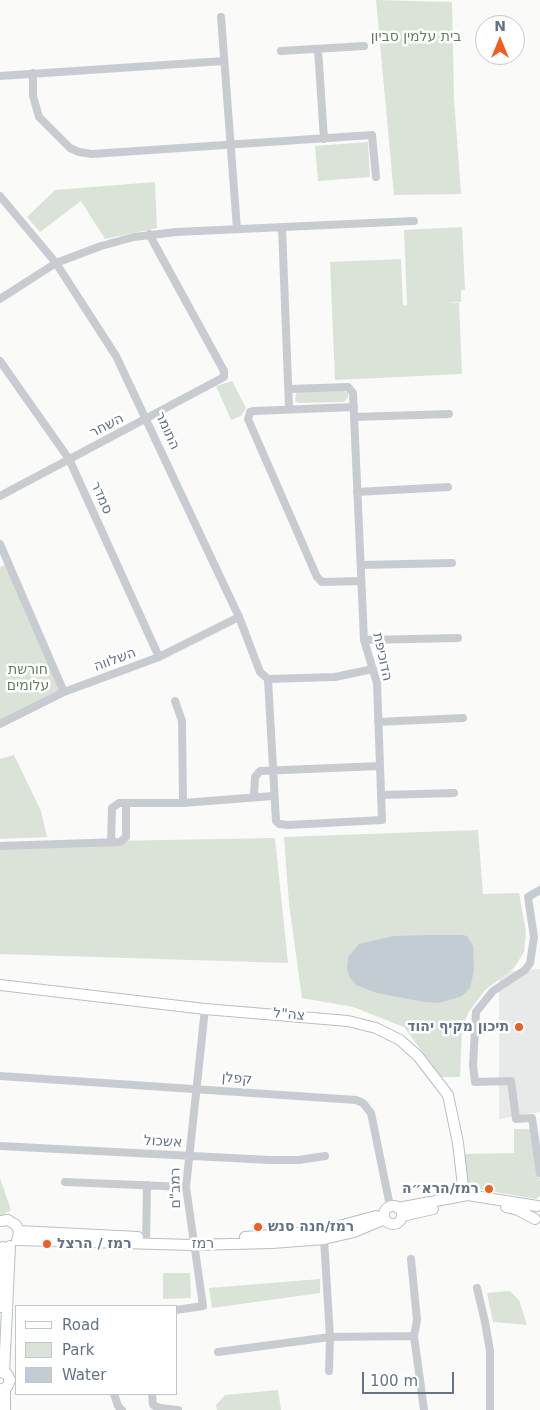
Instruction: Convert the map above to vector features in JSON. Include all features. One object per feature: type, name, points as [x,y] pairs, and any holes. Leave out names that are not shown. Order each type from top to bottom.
[{"type":"street","points":[[221,17],[237,229]]},
{"type":"street","points":[[281,51],[364,46]]},
{"type":"street","points":[[318,49],[324,138]]},
{"type":"street","points":[[0,76],[224,61]]},
{"type":"street","points":[[33,73],[34,104],[39,118],[70,148],[78,152],[92,154],[372,135],[376,177]]},
{"type":"street","name":"התומר","points":[[0,196],[56,263],[116,356],[148,419],[238,617],[260,672],[268,679]]},
{"type":"street","points":[[0,298],[56,263],[109,243],[149,234],[414,221]]},
{"type":"street","points":[[282,227],[289,408]]},
{"type":"street","name":"השחר","points":[[0,496],[224,377],[219,362],[149,234]]},
{"type":"street","name":"סמדר","points":[[0,361],[69,459],[159,657]]},
{"type":"street","points":[[289,388],[348,387],[353,392],[354,406],[254,411],[249,414],[249,422],[317,577],[322,582],[361,581]]},
{"type":"street","name":"הדוכיפת","points":[[272,796],[274,815],[279,824],[382,820],[377,684],[364,640],[354,406]]},
{"type":"street","points":[[354,418],[448,414]]},
{"type":"street","points":[[358,492],[448,487]]},
{"type":"street","points":[[0,544],[64,692]]},
{"type":"street","points":[[361,565],[452,563]]},
{"type":"street","name":"השלווה","points":[[0,724],[64,692],[159,657],[238,617]]},
{"type":"street","points":[[364,640],[458,638]]},
{"type":"street","points":[[111,843],[112,808],[119,803],[183,803],[272,796],[268,679],[335,677],[373,669]]},
{"type":"street","points":[[175,700],[182,721],[183,803]]},
{"type":"street","points":[[378,722],[463,718]]},
{"type":"street","points":[[254,796],[257,774],[272,771],[380,766]]},
{"type":"street","points":[[382,795],[454,793]]},
{"type":"street","points":[[0,846],[120,842],[126,837],[126,803]]},
{"type":"street","points":[[540,890],[531,894],[527,902],[534,937],[530,963],[484,1001],[476,1012],[474,1020],[475,1082],[511,1081],[516,1119],[532,1118],[540,1173]]},
{"type":"street","name":"צה\"ל","points":[[0,985],[205,1008],[348,1021],[376,1028],[400,1040],[418,1056],[448,1095],[458,1143],[464,1196]]},
{"type":"street","name":"רמב\"ם","points":[[178,1310],[202,1306],[186,1187],[205,1008]]},
{"type":"street","name":"קפלן","points":[[0,1076],[356,1100],[363,1103],[371,1113],[392,1212]]},
{"type":"street","name":"אשכול","points":[[0,1146],[270,1160],[299,1160],[325,1156]]},
{"type":"street","points":[[65,1182],[186,1187]]},
{"type":"street","points":[[146,1240],[147,1185]]},
{"type":"street","name":"רמז","points":[[192,1241],[321,1231],[392,1212],[464,1196],[538,1204]]},
{"type":"street","name":"רמז","points":[[10,1242],[146,1240],[272,1243],[324,1239],[354,1232],[392,1212],[469,1202],[518,1210],[538,1224]]},
{"type":"street","points":[[538,1204],[538,1224]]},
{"type":"street","points":[[0,1221],[12,1222],[8,1308],[2,1373],[8,1376],[5,1410]]},
{"type":"street","points":[[324,1239],[330,1337],[329,1371]]},
{"type":"street","points":[[411,1259],[416,1320],[414,1336],[424,1410]]},
{"type":"street","points":[[477,1288],[486,1322],[490,1351],[490,1410]]},
{"type":"street","points":[[218,1352],[330,1337],[414,1336]]},
{"type":"street","points":[[114,1395],[118,1406],[122,1410]]},
{"type":"street","points":[[151,1407],[178,1410]]},
{"type":"shaded area","name":"תיכון מקיף יהוד","points":[[540,969],[540,1112],[499,1119],[499,972]]},
{"type":"green space","name":"בית עלמין סביון","points":[[376,0],[452,2],[454,98],[461,194],[394,195]]},
{"type":"green space","points":[[368,142],[370,177],[318,181],[315,146]]},
{"type":"green space","points":[[155,182],[157,228],[105,239],[81,201],[40,232],[27,217],[55,190]]},
{"type":"green space","points":[[462,227],[465,290],[461,290],[461,302],[446,303],[459,303],[462,374],[335,380],[330,262],[401,259],[403,305],[407,306],[404,230]]},
{"type":"green space","points":[[232,381],[246,408],[241,416],[231,420],[216,386]]},
{"type":"green space","points":[[343,391],[348,393],[348,397],[344,402],[299,403],[295,401],[296,392]]},
{"type":"green space","name":"חורשת עלומים","points":[[9,563],[64,692],[0,724],[0,567]]},
{"type":"green space","points":[[14,755],[41,811],[47,837],[0,839],[0,759]]},
{"type":"green space","points":[[478,830],[483,894],[519,893],[526,932],[524,952],[514,968],[485,990],[468,1013],[462,1029],[460,1077],[441,1077],[404,1027],[353,1007],[302,998],[289,904],[284,837]]},
{"type":"green space","points":[[275,838],[288,963],[0,954],[0,843]]},
{"type":"green space","points":[[514,1129],[531,1129],[540,1181],[540,1196],[536,1199],[467,1187],[464,1154],[514,1153]]},
{"type":"green space","points":[[0,1178],[11,1210],[0,1217]]},
{"type":"green space","points":[[163,1273],[190,1273],[191,1298],[163,1299]]},
{"type":"green space","points":[[320,1279],[320,1293],[212,1308],[209,1288]]},
{"type":"green space","points":[[510,1291],[519,1300],[527,1325],[493,1322],[487,1293]]},
{"type":"green space","points":[[278,1390],[281,1410],[217,1410],[216,1405],[225,1395]]},
{"type":"water","points":[[394,936],[467,936],[473,946],[474,970],[470,988],[462,996],[439,1003],[425,1002],[377,993],[356,985],[350,978],[347,969],[348,957],[359,944]]},
{"type":"place","name":"תיכון מקיף יהוד","points":[[519,1027]]},
{"type":"place","name":"רמז/הרא״ה","points":[[489,1189]]},
{"type":"place","name":"רמז/חנה סנש","points":[[258,1227]]},
{"type":"place","name":"רמז / הרצל","points":[[47,1244]]}]
